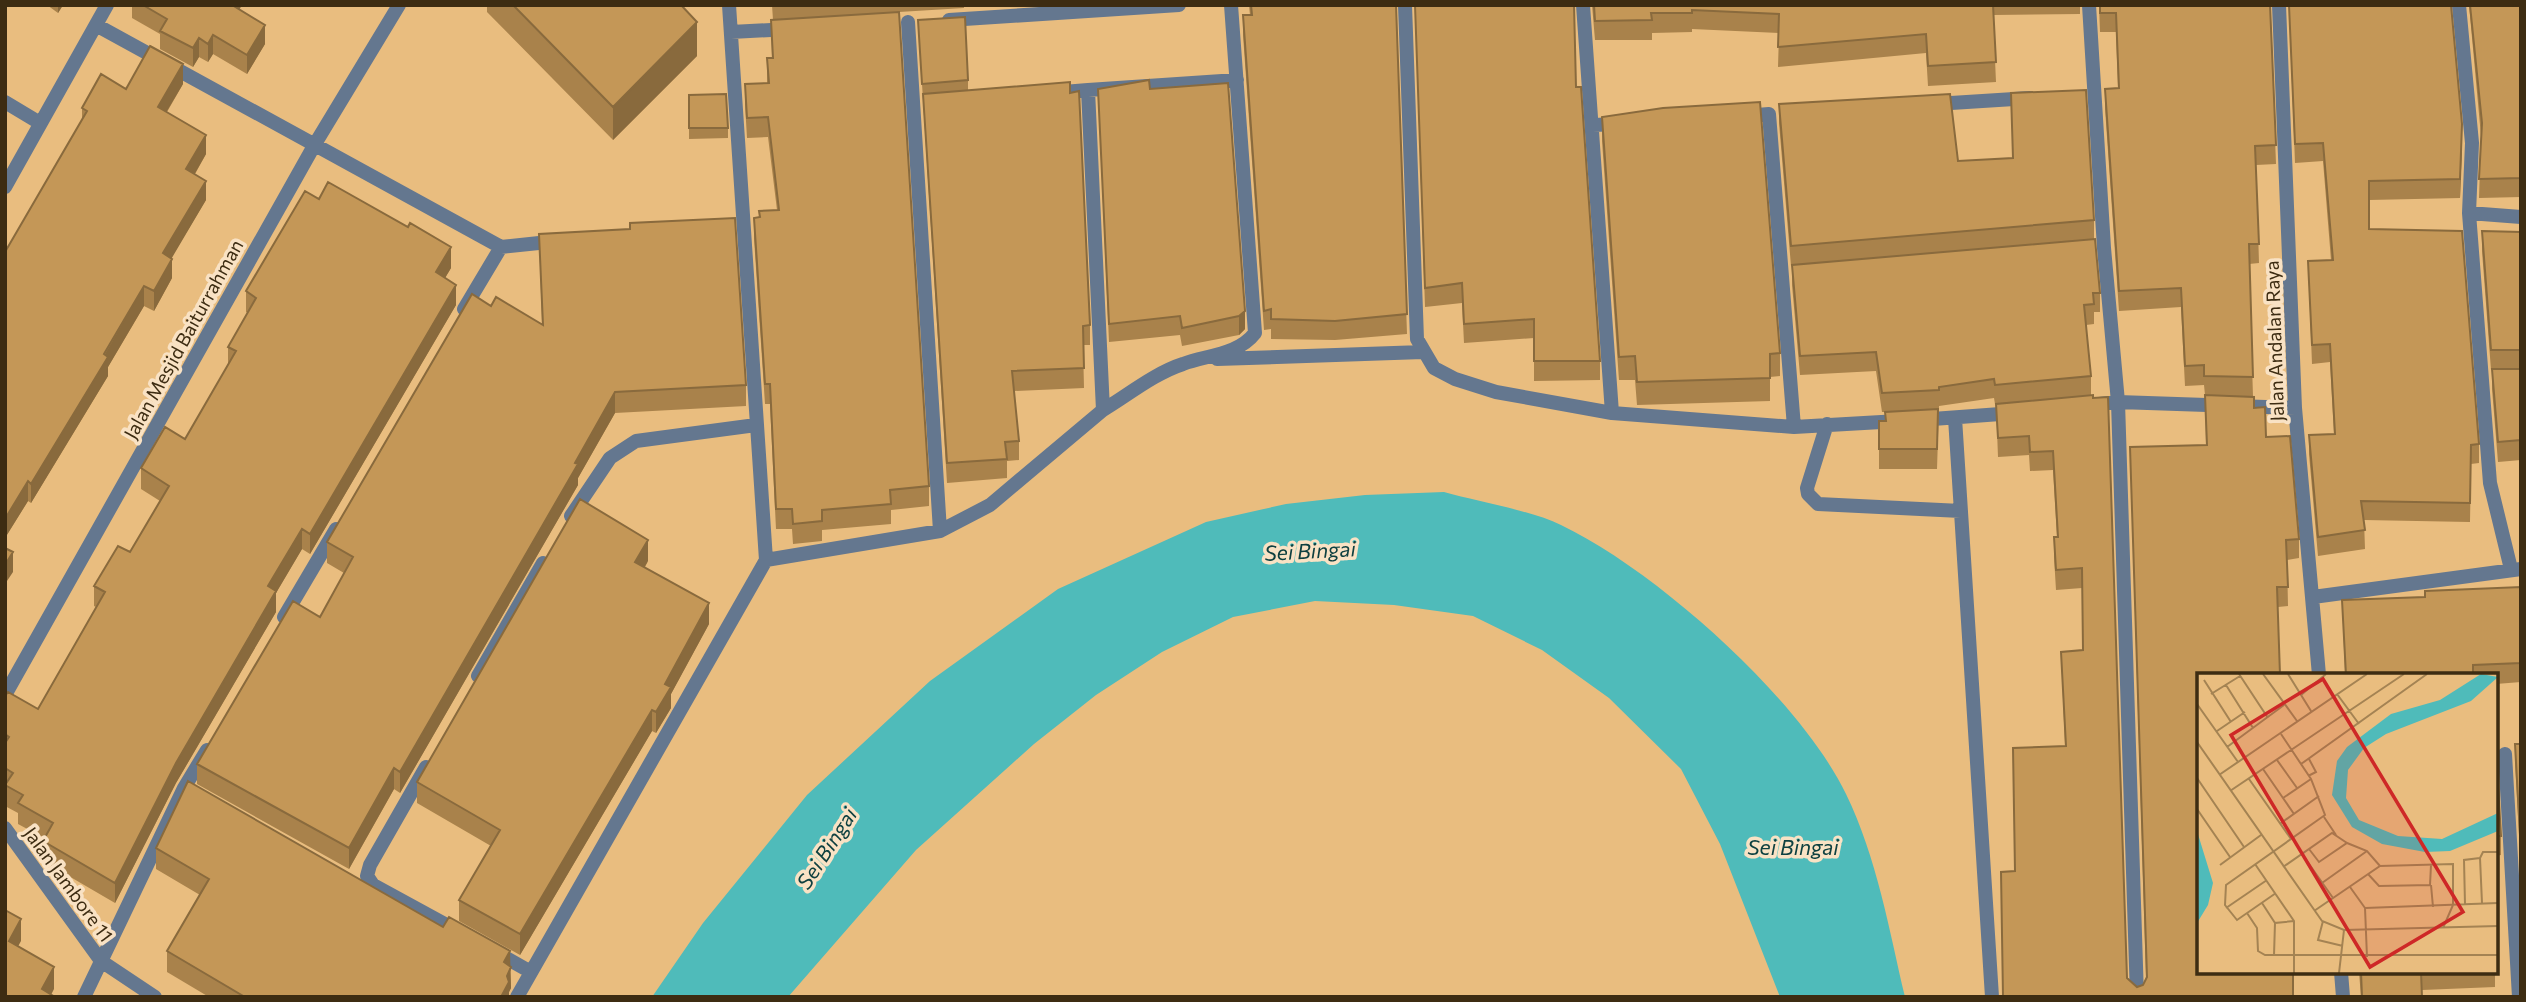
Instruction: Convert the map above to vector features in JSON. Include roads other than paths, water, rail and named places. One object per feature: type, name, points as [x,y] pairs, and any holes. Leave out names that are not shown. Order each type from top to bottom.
[{"type":"street","points":[[5,187],[107,5]]},
{"type":"street","name":"Jalan Mesjid Baiturrahman","points":[[5,695],[315,144],[399,5]]},
{"type":"street","points":[[517,997],[766,560],[736,222],[729,5]]},
{"type":"street","points":[[940,531],[915,22],[1179,5]]},
{"type":"street","points":[[1205,360],[1248,343],[1255,333],[1231,5]]},
{"type":"street","points":[[1405,5],[1417,339],[1434,368],[1455,379],[1496,392],[1612,413],[1794,427],[2023,412]]},
{"type":"street","points":[[1583,5],[1612,413]]},
{"type":"street","points":[[2089,5],[2086,95],[2097,249],[2118,402],[2137,997]]},
{"type":"street","name":"Jalan Andalan Raya","points":[[2279,5],[2295,408],[2319,673]]},
{"type":"street","points":[[2313,597],[2516,569],[2490,483],[2489,380],[2469,213],[2472,143],[2459,5]]},
{"type":"street","points":[[96,24],[501,247],[568,240]]},
{"type":"street","points":[[731,32],[799,28]]},
{"type":"street","points":[[1034,95],[1237,80]]},
{"type":"street","points":[[1088,90],[1103,410]]},
{"type":"street","points":[[1917,105],[2039,98]]},
{"type":"street","points":[[5,102],[40,123]]},
{"type":"street","points":[[1728,117],[1776,114],[1788,275],[1794,427]]},
{"type":"street","points":[[1593,125],[1634,123]]},
{"type":"street","points":[[2469,213],[2521,217]]},
{"type":"street","points":[[458,319],[501,247]]},
{"type":"street","points":[[766,560],[940,531],[990,505],[1103,410],[1182,364],[1205,360],[1423,352]]},
{"type":"street","points":[[2077,406],[2118,402],[2295,408]]},
{"type":"street","points":[[1955,418],[1992,997]]},
{"type":"street","points":[[1827,424],[1807,488],[1808,494],[1818,504],[1961,511]]},
{"type":"street","points":[[564,527],[610,458],[636,441],[756,425]]},
{"type":"street","points":[[276,632],[346,512]]},
{"type":"street","points":[[469,691],[550,550]]},
{"type":"street","points":[[84,997],[190,791],[212,740]]},
{"type":"street","points":[[435,751],[361,878],[531,972]]},
{"type":"street","points":[[2519,997],[2500,754],[2521,753]]},
{"type":"street","name":"Jalan Jambore 11","points":[[5,828],[101,961]]},
{"type":"street","points":[[101,961],[155,997]]},
{"type":"street","points":[[2341,974],[2343,997]]},
{"type":"water","name":"Sei Bingai","points":[[1444,492],[1549,520],[1599,546],[1681,605],[1761,679],[1796,718],[1824,757],[1857,818],[1874,868],[1905,997],[1780,997],[1720,844],[1681,769],[1609,698],[1542,650],[1473,616],[1394,605],[1315,601],[1233,617],[1162,652],[1096,695],[1034,744],[916,850],[788,997],[652,997],[703,923],[807,795],[930,681],[1058,589],[1206,522],[1286,504],[1365,495]]}]
